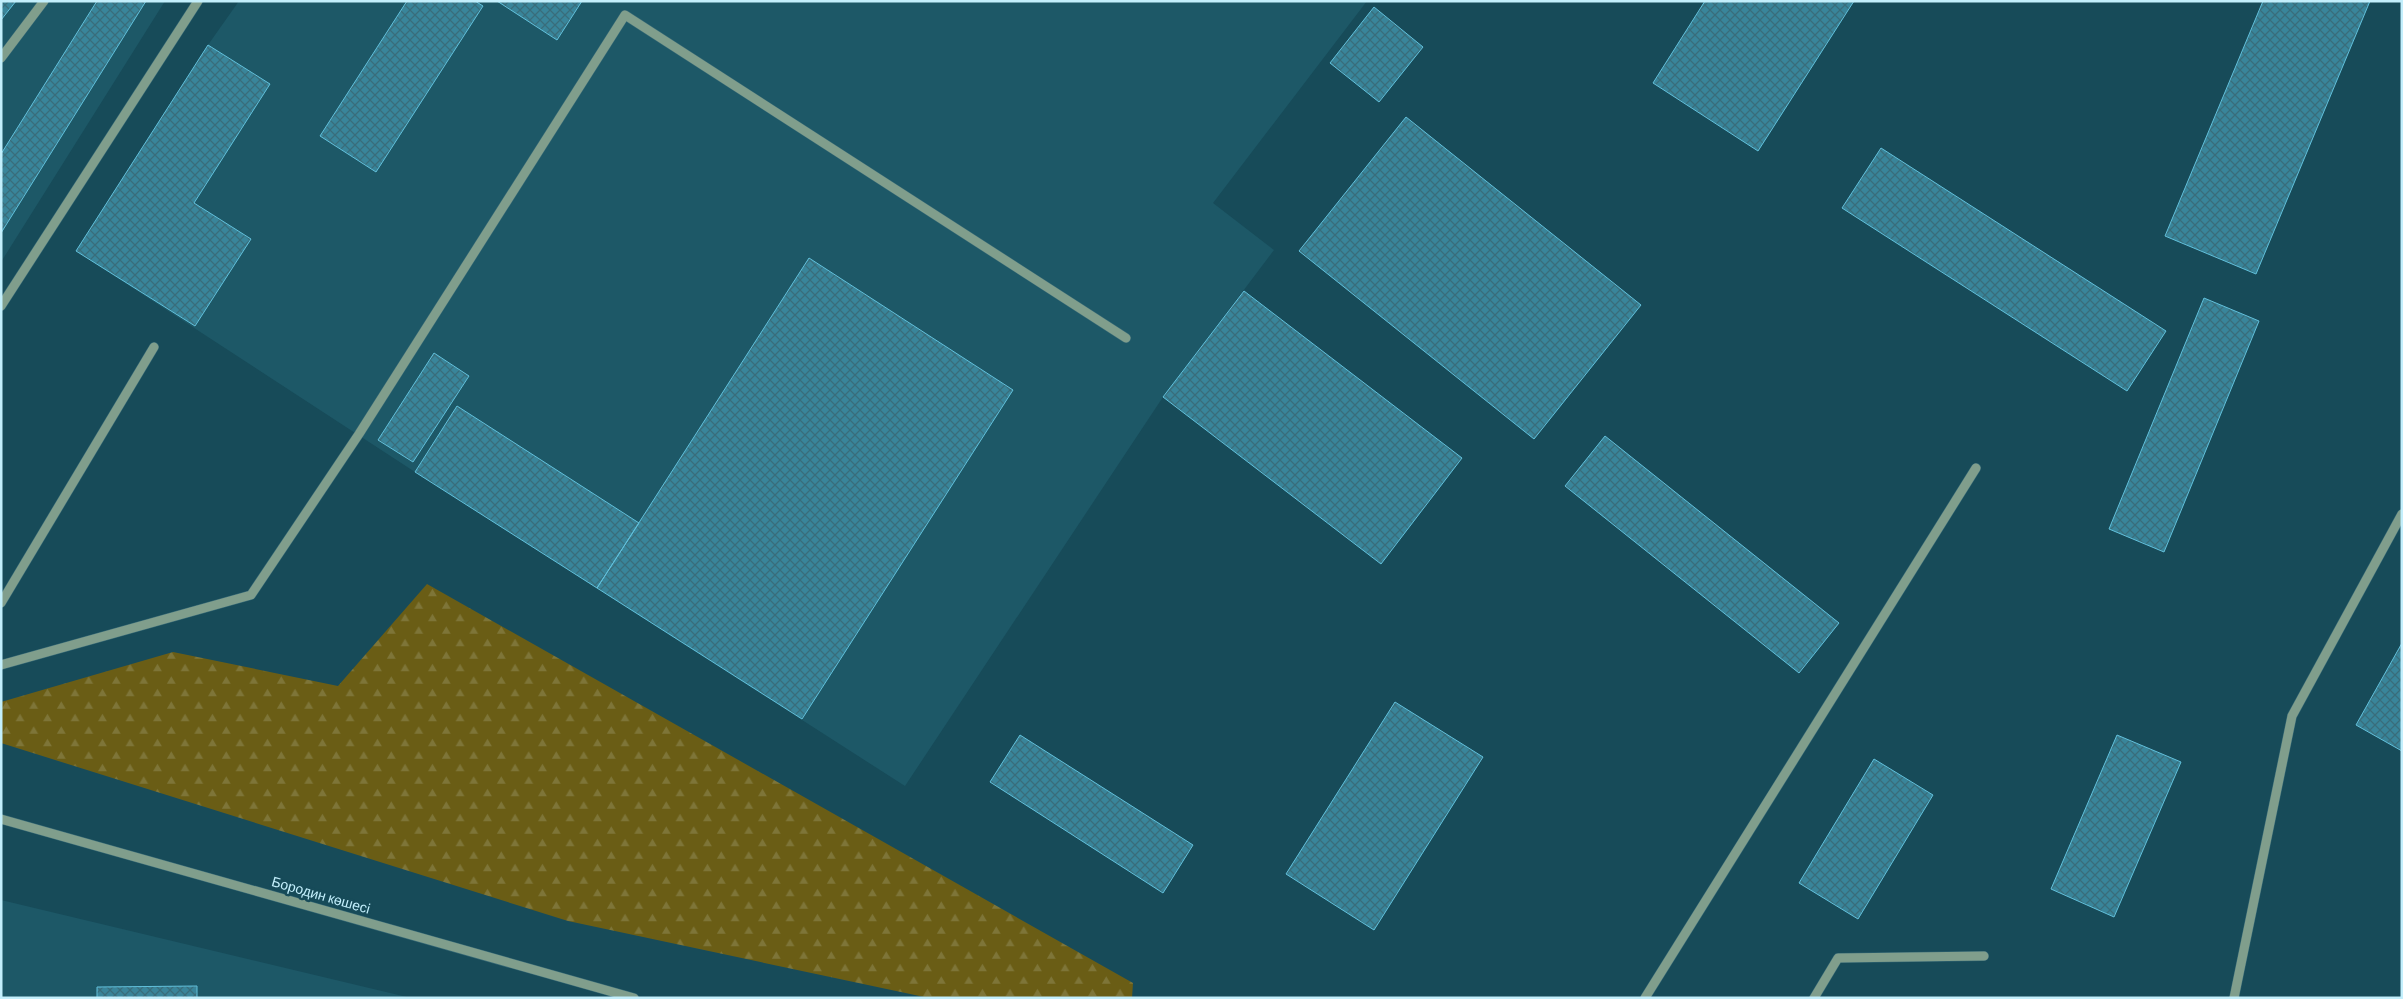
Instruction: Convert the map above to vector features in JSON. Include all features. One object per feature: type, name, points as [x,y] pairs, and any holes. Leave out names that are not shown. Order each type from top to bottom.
[{"type":"street","points":[[1,58],[44,1]]},
{"type":"street","points":[[1,306],[198,1]]},
{"type":"street","points":[[1,664],[251,595],[358,434],[626,14],[1126,338]]},
{"type":"street","points":[[1,604],[154,347]]},
{"type":"street","points":[[1645,998],[1976,468]]},
{"type":"street","points":[[2234,998],[2292,716],[2402,514]]},
{"type":"street","name":"Бородин көшесі","points":[[1,819],[634,998]]},
{"type":"street","points":[[1814,998],[1838,958],[1984,956]]},
{"type":"shaded area","points":[[1,1],[165,1],[1,262]]},
{"type":"shaded area","points":[[239,1],[1367,1],[1213,203],[1274,250],[1163,397],[905,786],[415,472],[76,251],[208,45]]},
{"type":"shaded area","points":[[1,900],[411,998],[1,998]]},
{"type":"green space","points":[[427,584],[1133,983],[1132,998],[929,998],[568,921],[1,743],[1,702],[173,652],[338,686]]},
{"type":"building","points":[[1,1],[16,1],[1,20]]},
{"type":"building","points":[[97,1],[146,1],[1,233],[1,154]]},
{"type":"building","points":[[407,1],[475,1],[483,6],[376,172],[320,136]]},
{"type":"building","points":[[497,1],[582,1],[557,40]]},
{"type":"building","points":[[1705,1],[1854,1],[1758,151],[1653,83]]},
{"type":"building","points":[[2263,1],[2370,1],[2256,274],[2165,236]]},
{"type":"building","points":[[1374,7],[1423,47],[1379,102],[1330,63]]},
{"type":"building","points":[[208,45],[270,84],[194,203],[251,239],[195,326],[76,251]]},
{"type":"building","points":[[1406,117],[1641,305],[1534,439],[1299,251]]},
{"type":"building","points":[[1881,148],[2166,331],[2127,391],[1842,208]]},
{"type":"building","points":[[809,258],[1013,390],[802,719],[597,588]]},
{"type":"building","points":[[1244,291],[1462,458],[1381,564],[1163,397]]},
{"type":"building","points":[[2204,298],[2259,321],[2164,552],[2109,529]]},
{"type":"building","points":[[434,353],[469,376],[413,462],[378,440]]},
{"type":"building","points":[[457,406],[639,523],[597,588],[415,472]]},
{"type":"building","points":[[1605,436],[1839,623],[1799,673],[1565,486]]},
{"type":"building","points":[[2402,643],[2402,751],[2356,725]]},
{"type":"building","points":[[1395,702],[1483,757],[1374,930],[1286,874]]},
{"type":"building","points":[[1020,735],[1193,845],[1163,893],[990,782]]},
{"type":"building","points":[[2117,735],[2181,762],[2114,917],[2051,889]]},
{"type":"building","points":[[1874,759],[1933,795],[1858,919],[1799,883]]},
{"type":"building","points":[[197,986],[197,998],[97,998],[97,987]]}]
